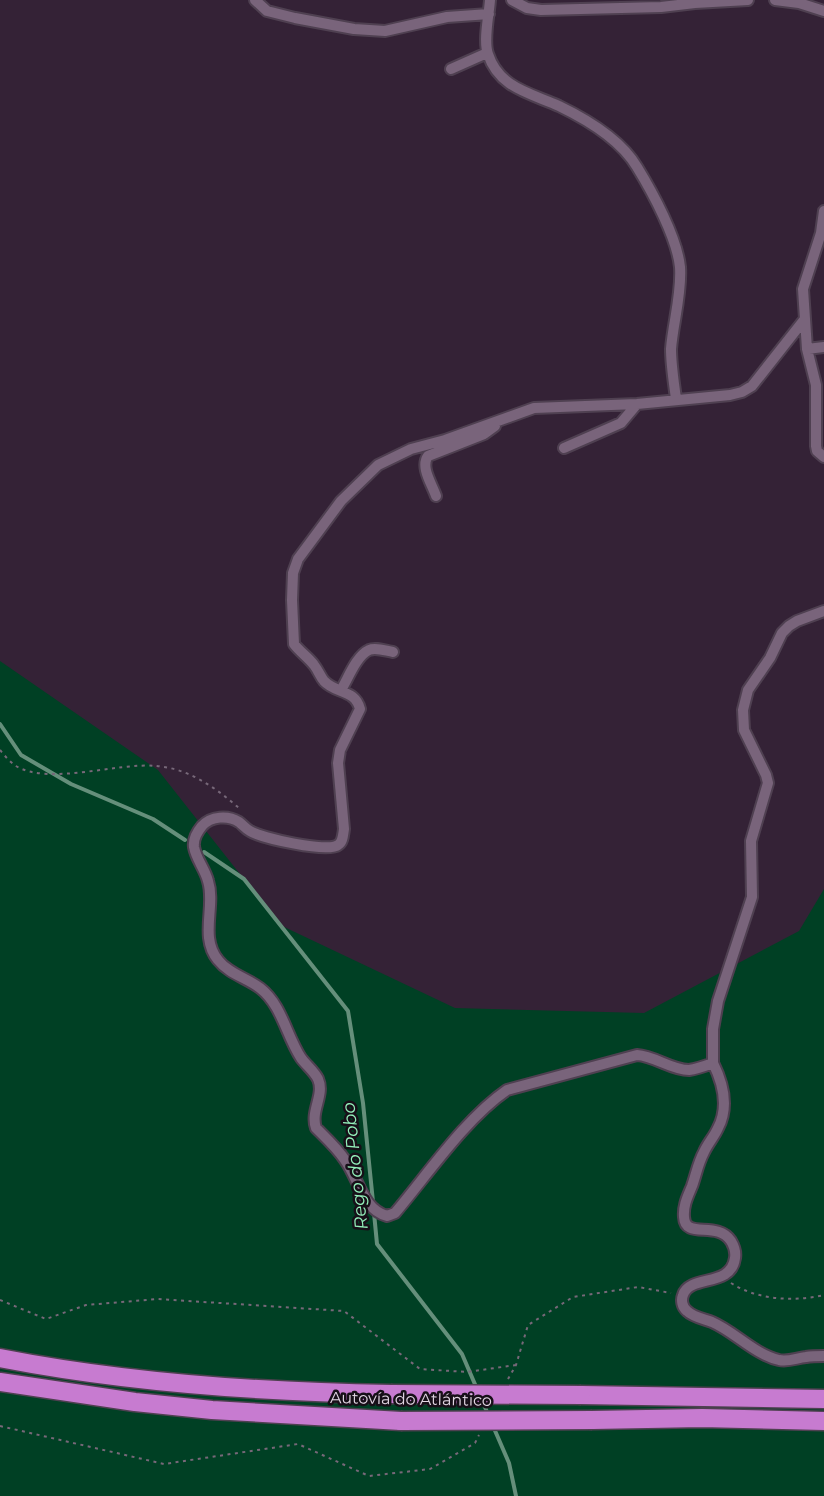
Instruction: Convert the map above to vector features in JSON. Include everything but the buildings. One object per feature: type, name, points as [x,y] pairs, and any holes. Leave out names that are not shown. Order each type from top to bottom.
[{"type":"highway","name":"Autovía do Atlántico","points":[[0,1358],[180,1383],[287,1391],[824,1399]]},
{"type":"highway","name":"Autovía do Atlántico","points":[[0,1382],[125,1401],[212,1410],[401,1421],[702,1418],[824,1421]]},
{"type":"street","points":[[255,0],[267,10],[295,18],[354,29],[385,31],[447,18],[489,14]]},
{"type":"street","points":[[490,0],[487,53],[500,75],[510,86],[559,106],[622,148],[636,165],[672,238],[678,254],[680,270],[671,350],[676,399]]},
{"type":"street","points":[[512,0],[527,8],[541,10],[661,8],[695,3],[748,0]]},
{"type":"street","points":[[775,0],[799,3],[824,11]]},
{"type":"street","points":[[451,69],[487,53]]},
{"type":"street","points":[[824,211],[821,233],[803,289],[807,349],[816,385],[816,446],[817,451],[824,457]]},
{"type":"street","points":[[713,1063],[691,1070],[649,1055],[637,1054],[507,1090],[492,1100],[429,1169],[395,1214],[387,1216],[373,1210],[347,1162],[316,1128],[314,1122],[318,1099],[318,1080],[301,1057],[276,1008],[259,987],[218,961],[212,950],[209,939],[209,882],[194,848],[194,841],[202,826],[207,822],[222,818],[240,823],[250,832],[315,848],[329,849],[340,844],[344,829],[338,763],[340,750],[360,709],[356,698],[324,680],[294,644],[293,573],[298,559],[341,501],[378,465],[411,449],[445,440],[504,418],[542,407],[637,404],[730,396],[742,392],[757,380],[804,320]]},
{"type":"street","points":[[807,349],[824,347]]},
{"type":"street","points":[[564,448],[621,423],[637,404]]},
{"type":"street","points":[[436,496],[424,467],[428,456],[484,434],[504,418]]},
{"type":"street","points":[[824,611],[797,621],[782,633],[748,690],[743,710],[744,730],[768,783],[751,841],[752,897],[718,1001],[713,1029],[713,1063],[720,1077],[723,1091],[723,1113],[718,1129],[703,1154],[683,1214],[684,1221],[690,1228],[715,1229],[722,1232],[732,1242],[736,1257],[729,1271],[722,1276],[694,1284],[686,1289],[682,1296],[682,1304],[690,1313],[721,1326],[769,1357],[788,1361],[824,1356]]},
{"type":"street","points":[[341,690],[360,658],[368,650],[393,652]]},
{"type":"path","points":[[0,750],[17,767],[28,771],[80,773],[136,765],[179,770],[199,778],[245,814]]},
{"type":"path","points":[[722,1276],[735,1286],[755,1295],[805,1299],[824,1295]]},
{"type":"path","points":[[506,1384],[516,1365],[528,1325],[573,1297],[638,1287],[682,1296]]},
{"type":"path","points":[[0,1300],[46,1319],[86,1305],[158,1299],[344,1311],[420,1369],[467,1372],[516,1365]]},
{"type":"path","points":[[0,1426],[164,1464],[298,1444],[369,1476],[430,1469],[475,1443],[480,1434]]},
{"type":"green space","points":[[0,661],[158,770],[280,925],[455,1008],[644,1013],[799,931],[824,889],[824,1496],[0,1496]]},
{"type":"waterway","name":"Rego do Pobo","points":[[0,724],[21,755],[71,784],[153,819],[185,840]]},
{"type":"waterway","name":"Rego do Pobo","points":[[204,852],[244,879],[348,1011],[363,1103],[373,1202]]},
{"type":"waterway","name":"Rego do Pobo","points":[[374,1213],[377,1244],[462,1354],[477,1389]]},
{"type":"waterway","name":"Rego do Pobo","points":[[482,1401],[489,1416]]},
{"type":"waterway","name":"Rego do Pobo","points":[[493,1426],[509,1463],[516,1496]]}]
